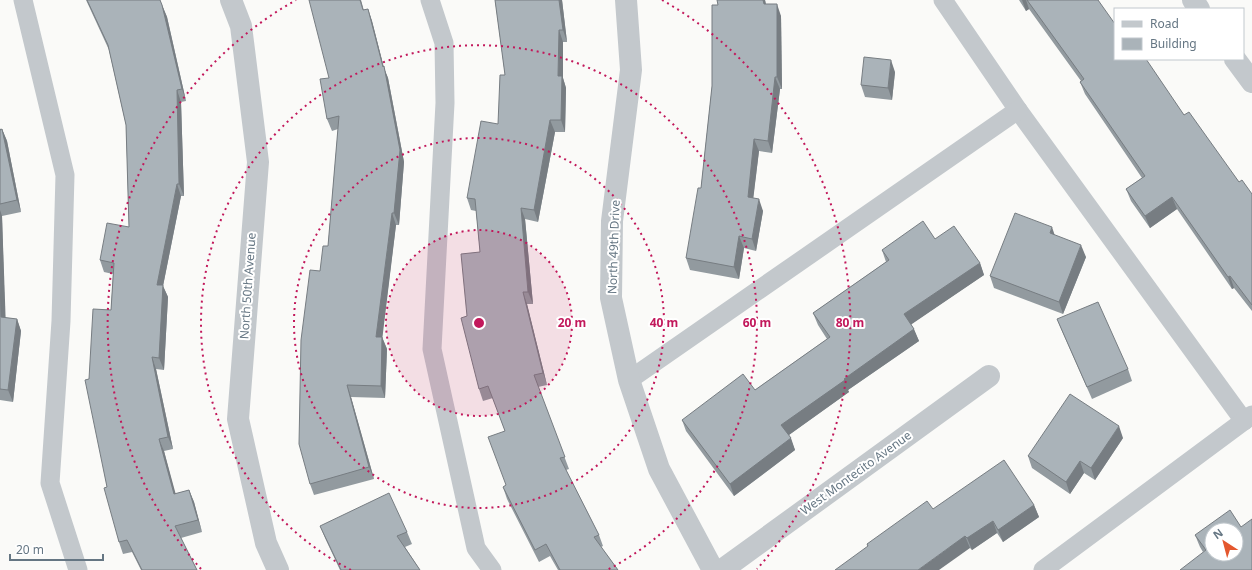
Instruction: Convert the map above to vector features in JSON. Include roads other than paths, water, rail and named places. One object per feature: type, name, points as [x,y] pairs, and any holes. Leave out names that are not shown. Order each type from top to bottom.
[{"type":"street","name":"North 50th Avenue","points":[[232,0],[241,26],[258,162],[238,419],[266,543],[278,570]]},
{"type":"street","name":"North 49th Drive","points":[[626,0],[631,70],[612,221],[611,298],[629,380],[659,469],[713,570]]},
{"type":"street","points":[[1192,0],[1198,8]]},
{"type":"street","points":[[1236,60],[1252,82]]},
{"type":"street","name":"West Montecito Avenue","points":[[722,570],[989,376]]},
{"type":"lane","points":[[23,0],[65,175],[61,322],[50,483],[78,570]]},
{"type":"lane","points":[[430,0],[444,43],[445,103],[432,349],[476,548],[492,570]]},
{"type":"lane","points":[[943,0],[1018,110],[1248,418],[1043,570]]},
{"type":"lane","points":[[629,380],[1018,110]]}]
